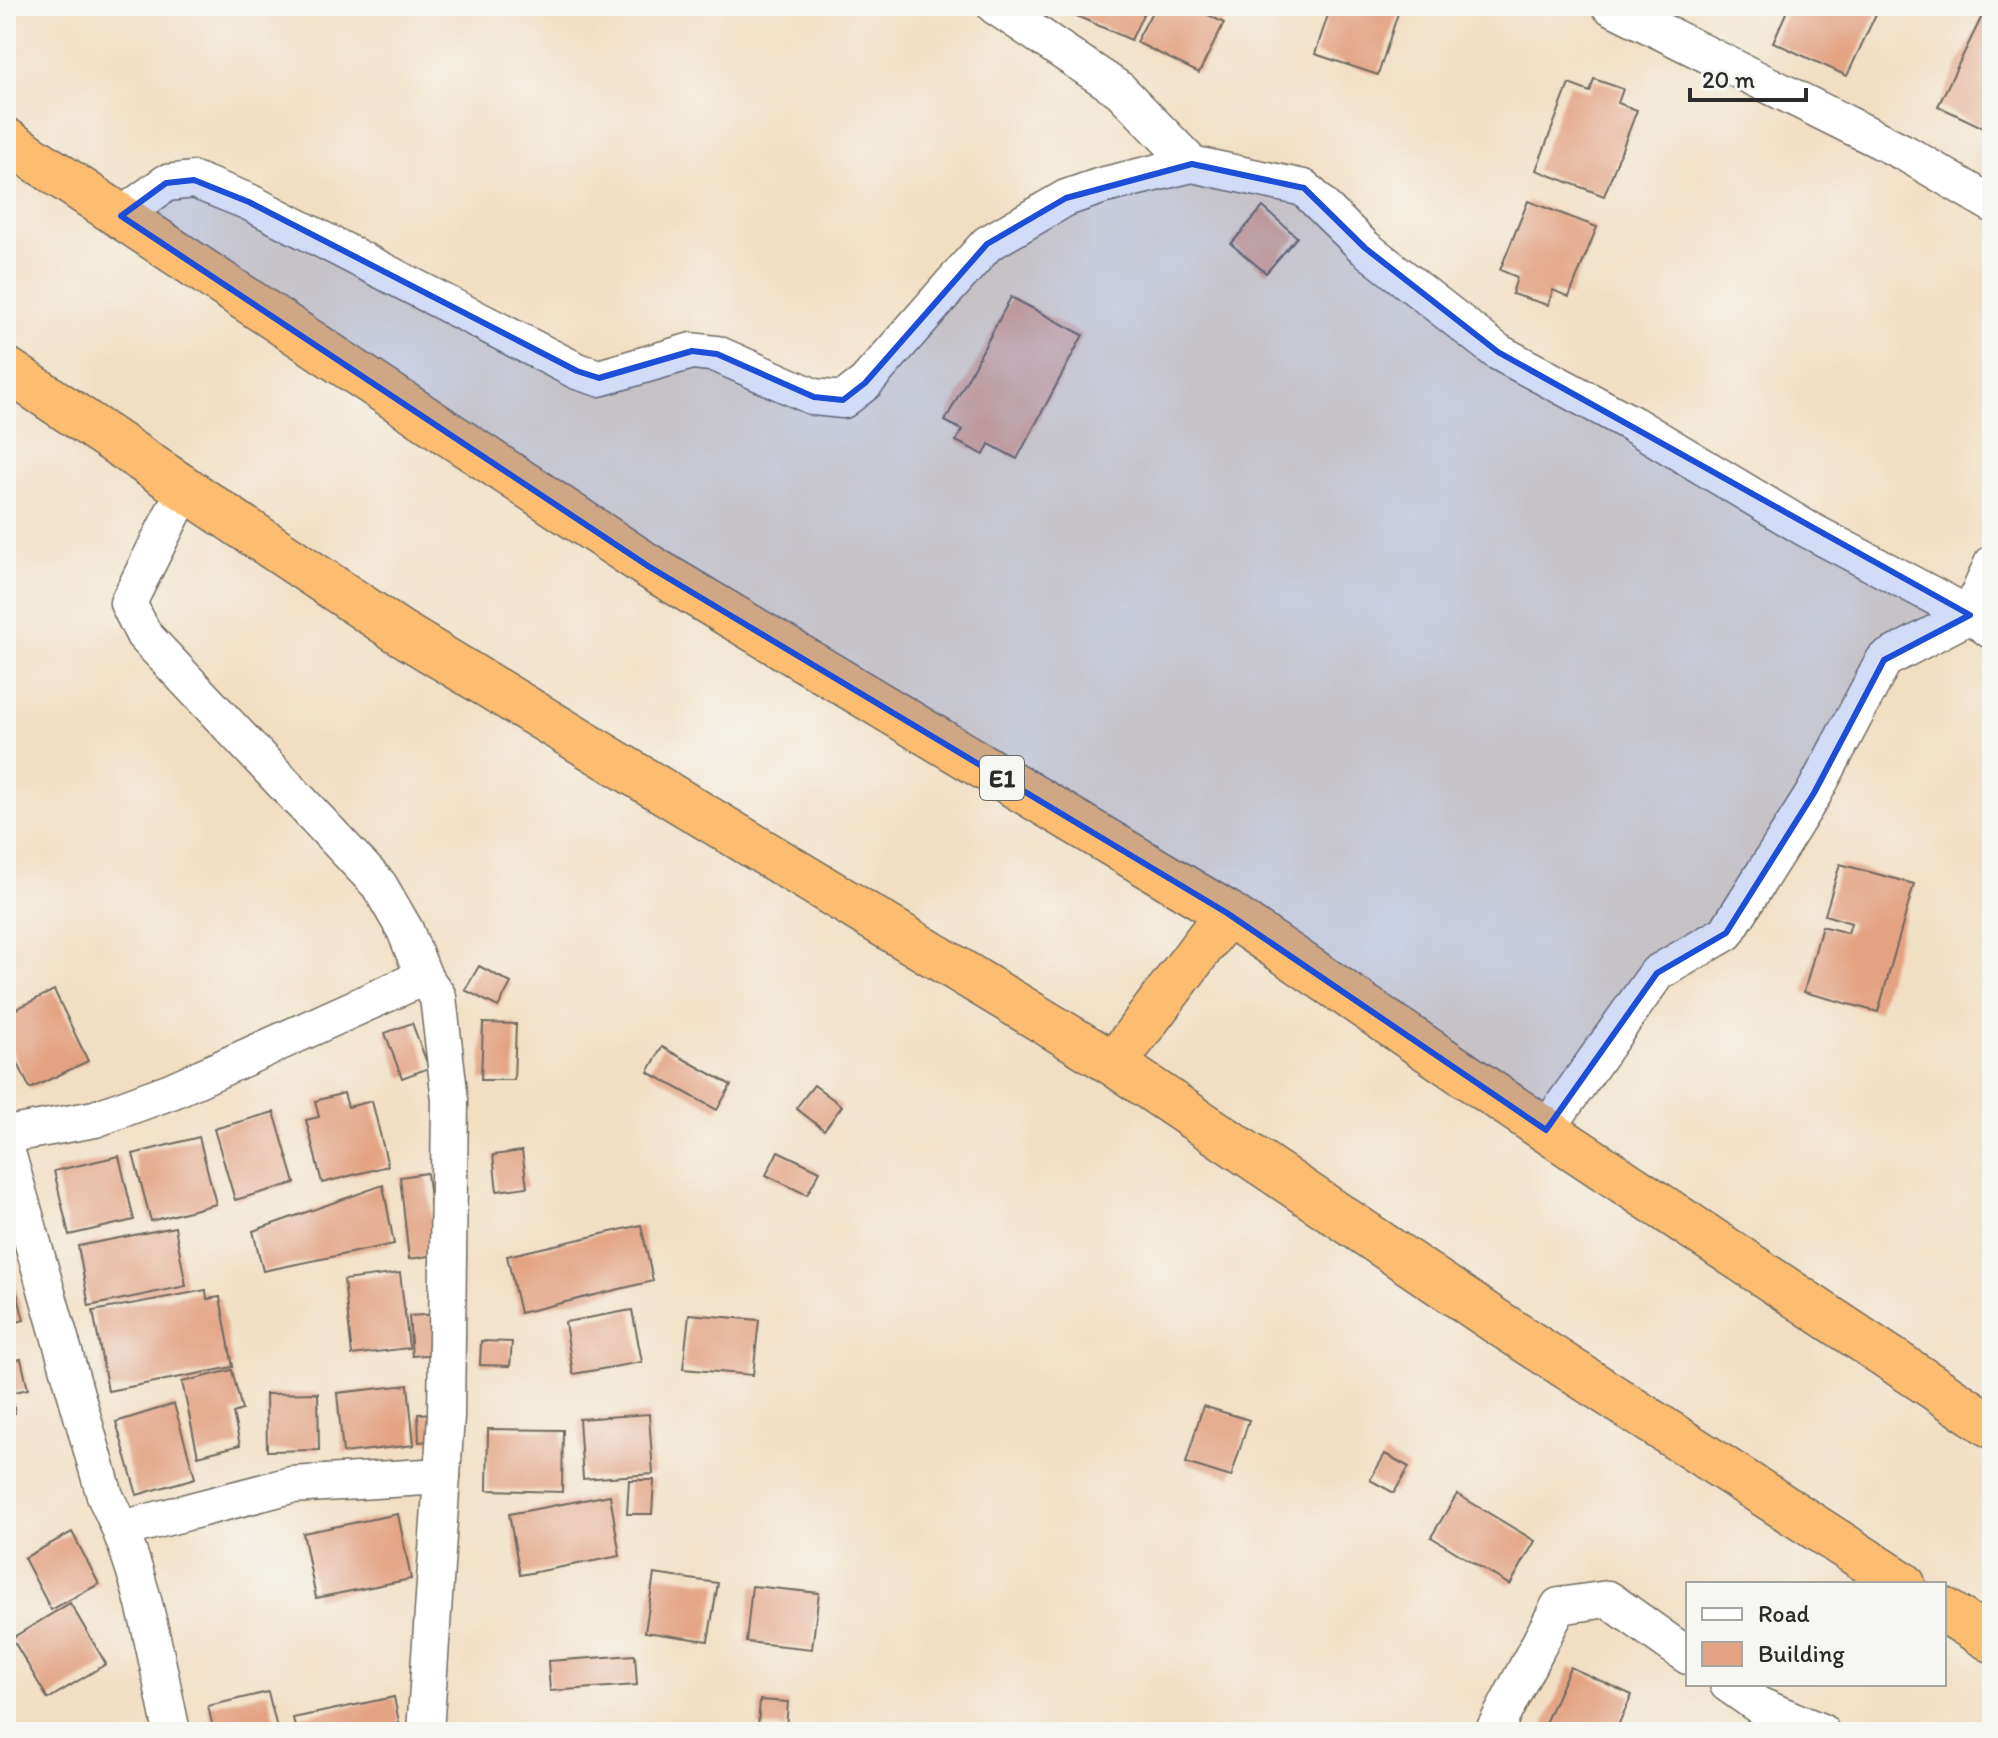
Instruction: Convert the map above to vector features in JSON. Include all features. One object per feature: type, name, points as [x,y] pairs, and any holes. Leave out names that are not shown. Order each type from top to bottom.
[{"type":"highway","name":"E1","points":[[6,140],[648,566],[1227,913],[1546,1130],[1992,1426]]},
{"type":"highway","points":[[6,369],[398,631],[1114,1064],[1510,1331],[1900,1582]]},
{"type":"highway","points":[[1114,1064],[1227,913]]},
{"type":"highway","points":[[1946,1611],[1992,1640]]},
{"type":"street","points":[[995,6],[1120,90],[1192,164]]},
{"type":"street","points":[[1610,6],[1905,153],[1992,204]]},
{"type":"street","points":[[121,216],[166,183],[194,180],[249,202],[577,371],[599,378],[692,351],[717,354],[814,397],[843,400],[865,383],[987,244],[1066,198],[1101,186],[1192,164],[1304,188],[1365,248],[1498,352],[1634,425],[1805,528],[1981,623]]},
{"type":"street","points":[[185,489],[128,603],[144,635],[379,885],[405,930],[424,977],[438,997],[450,1100],[446,1416],[425,1732]]},
{"type":"street","points":[[1981,623],[1992,564]]},
{"type":"street","points":[[1546,1130],[1657,973],[1726,933],[1814,793],[1884,660],[1981,623]]},
{"type":"street","points":[[6,1135],[95,1119],[171,1091],[424,977]]},
{"type":"street","points":[[6,1149],[105,1496],[122,1529],[172,1732]]},
{"type":"street","points":[[122,1529],[291,1485],[442,1476]]},
{"type":"street","points":[[1493,1732],[1559,1606],[1608,1599],[1686,1655]]},
{"type":"street","points":[[1731,1686],[1758,1705],[1821,1732]]},
{"type":"highlighted area","points":[[1192,164],[1304,188],[1365,248],[1498,352],[1970,615],[1884,660],[1814,793],[1726,933],[1657,973],[1546,1130],[1227,913],[648,566],[121,216],[166,183],[194,180],[249,202],[577,371],[599,378],[692,351],[717,354],[814,397],[843,400],[865,383],[987,244],[1066,198]]},
{"type":"building","points":[[1054,6],[1147,6],[1131,40]]},
{"type":"building","points":[[1155,6],[1191,6],[1224,23],[1199,73],[1136,42]]},
{"type":"building","points":[[1331,6],[1387,6],[1399,10],[1378,75],[1315,54]]},
{"type":"building","points":[[1789,6],[1858,6],[1876,14],[1847,76],[1773,42]]},
{"type":"building","points":[[1987,6],[1992,7],[1992,132],[1938,106]]},
{"type":"building","points":[[1594,79],[1623,89],[1618,103],[1637,110],[1604,196],[1536,170],[1569,84],[1590,92]]},
{"type":"building","points":[[1528,201],[1597,227],[1569,297],[1553,290],[1548,305],[1512,294],[1517,277],[1500,270]]},
{"type":"building","points":[[1263,207],[1297,237],[1266,273],[1231,244]]},
{"type":"building","points":[[1011,297],[1083,335],[1017,459],[989,444],[984,455],[956,441],[962,430],[945,421]]},
{"type":"building","points":[[1840,864],[1914,884],[1878,1012],[1804,992],[1822,926],[1848,933],[1851,923],[1825,915]]},
{"type":"building","points":[[479,966],[511,983],[498,1007],[465,990]]},
{"type":"building","points":[[54,990],[88,1061],[30,1089],[6,1038],[6,1014]]},
{"type":"building","points":[[412,1023],[429,1068],[402,1078],[385,1033]]},
{"type":"building","points":[[483,1023],[516,1024],[514,1080],[481,1080]]},
{"type":"building","points":[[662,1047],[731,1085],[717,1110],[648,1072]]},
{"type":"building","points":[[814,1085],[842,1106],[824,1130],[796,1108]]},
{"type":"building","points":[[344,1093],[348,1107],[372,1101],[388,1166],[322,1183],[306,1120],[319,1117],[315,1101]]},
{"type":"building","points":[[274,1112],[295,1183],[235,1200],[214,1129]]},
{"type":"building","points":[[199,1137],[216,1204],[151,1221],[133,1154]]},
{"type":"building","points":[[522,1151],[527,1187],[497,1191],[493,1155]]},
{"type":"building","points":[[778,1151],[820,1171],[807,1195],[766,1175]]},
{"type":"building","points":[[119,1156],[134,1220],[69,1235],[54,1171]]},
{"type":"building","points":[[427,1173],[436,1255],[409,1259],[400,1177]]},
{"type":"building","points":[[383,1185],[394,1244],[263,1271],[253,1231]]},
{"type":"building","points":[[641,1225],[653,1281],[520,1313],[507,1256]]},
{"type":"building","points":[[175,1227],[186,1286],[89,1306],[78,1246]]},
{"type":"building","points":[[6,1250],[24,1320],[6,1325]]},
{"type":"building","points":[[400,1273],[409,1348],[352,1355],[344,1280]]},
{"type":"building","points":[[206,1290],[207,1299],[220,1297],[233,1367],[108,1391],[93,1311]]},
{"type":"building","points":[[632,1310],[642,1362],[573,1374],[565,1322]]},
{"type":"building","points":[[438,1314],[440,1354],[412,1356],[409,1316]]},
{"type":"building","points":[[689,1314],[759,1320],[753,1375],[683,1369]]},
{"type":"building","points":[[481,1341],[512,1342],[510,1366],[480,1365]]},
{"type":"building","points":[[21,1359],[28,1389],[11,1393],[15,1413],[6,1415],[6,1362]]},
{"type":"building","points":[[232,1370],[242,1410],[233,1413],[240,1445],[198,1456],[182,1382]]},
{"type":"building","points":[[408,1385],[414,1445],[343,1453],[337,1393]]},
{"type":"building","points":[[318,1393],[319,1450],[267,1451],[266,1394]]},
{"type":"building","points":[[174,1404],[195,1478],[137,1495],[116,1422]]},
{"type":"building","points":[[1203,1406],[1249,1420],[1231,1477],[1186,1463]]},
{"type":"building","points":[[438,1413],[439,1440],[419,1442],[418,1414]]},
{"type":"building","points":[[649,1414],[653,1474],[583,1479],[579,1419]]},
{"type":"building","points":[[488,1429],[563,1430],[562,1492],[487,1490]]},
{"type":"building","points":[[1385,1454],[1409,1467],[1394,1493],[1370,1480]]},
{"type":"building","points":[[629,1480],[654,1480],[652,1514],[627,1514]]},
{"type":"building","points":[[1457,1494],[1535,1541],[1510,1585],[1431,1537]]},
{"type":"building","points":[[610,1495],[620,1556],[520,1575],[509,1514]]},
{"type":"building","points":[[398,1514],[411,1579],[316,1598],[303,1533]]},
{"type":"building","points":[[72,1532],[99,1584],[51,1610],[24,1558]]},
{"type":"building","points":[[654,1574],[718,1583],[708,1641],[645,1632]]},
{"type":"building","points":[[752,1586],[819,1593],[812,1649],[746,1642]]},
{"type":"building","points":[[70,1603],[106,1664],[48,1699],[12,1638]]},
{"type":"building","points":[[635,1655],[637,1685],[550,1691],[548,1661]]},
{"type":"building","points":[[1570,1667],[1632,1695],[1615,1732],[1541,1732]]},
{"type":"building","points":[[268,1692],[278,1732],[214,1732],[208,1706]]},
{"type":"building","points":[[394,1697],[401,1732],[296,1732],[293,1718]]},
{"type":"building","points":[[760,1700],[788,1702],[786,1728],[758,1726]]},
{"type":"building","points":[[635,1727],[635,1732],[553,1732],[553,1729]]}]
